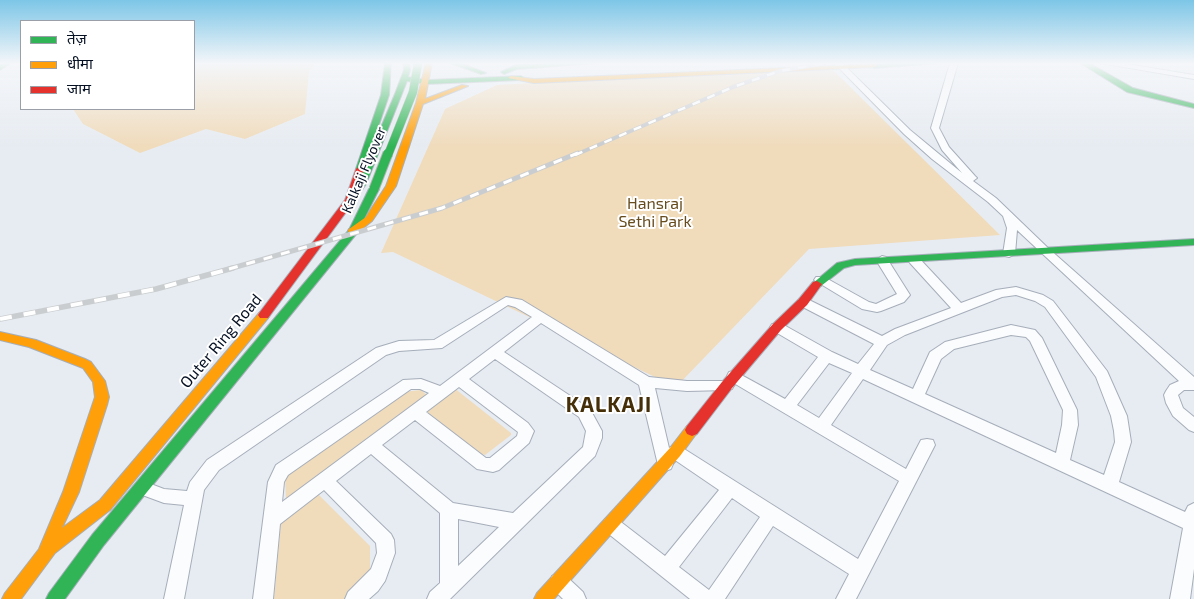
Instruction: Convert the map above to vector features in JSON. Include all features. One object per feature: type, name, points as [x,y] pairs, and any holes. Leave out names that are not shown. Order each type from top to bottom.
[{"type":"main road","name":"Outer Ring Road","points":[[11,599],[49,548],[105,505],[280,296],[350,200],[385,91]]},
{"type":"main road","points":[[350,200],[362,184],[399,91]]},
{"type":"main road","name":"Kalkaji Flyover","points":[[353,231],[374,189],[413,91]]},
{"type":"main road","points":[[353,231],[369,220],[391,186],[423,91]]},
{"type":"main road","points":[[420,103],[450,91]]},
{"type":"main road","points":[[1133,91],[1194,106]]},
{"type":"main road","points":[[1154,91],[1194,101]]},
{"type":"main road","points":[[387,122],[406,120],[410,121],[412,125]]},
{"type":"main road","name":"Outer Ring Road","points":[[55,599],[98,540],[143,488],[353,231]]},
{"type":"main road","points":[[543,599],[670,458],[731,380],[777,327],[803,302],[820,280],[831,271],[846,263],[882,260],[914,260],[1044,250],[1194,242]]},
{"type":"main road","points":[[0,336],[32,343],[87,365],[99,381],[102,397],[85,448],[80,470],[40,559]]},
{"type":"street","points":[[866,91],[935,157],[992,200]]},
{"type":"street","points":[[946,91],[935,128],[945,148],[992,200],[1044,250],[1193,384]]},
{"type":"street","points":[[1007,214],[1012,228],[1009,254]]},
{"type":"street","points":[[820,280],[866,306],[878,308],[900,299],[904,295],[882,260]]},
{"type":"street","points":[[914,260],[960,310]]},
{"type":"street","points":[[821,427],[882,342],[900,332],[1007,291],[1016,291],[1040,298],[1052,308],[1102,375],[1119,416],[1123,442],[1109,486]]},
{"type":"street","points":[[174,599],[196,487],[213,465],[382,351],[399,346],[438,345],[506,300],[518,303],[646,382],[687,386],[731,380],[787,406],[910,479]]},
{"type":"street","points":[[803,302],[882,342]]},
{"type":"street","points":[[273,519],[541,317]]},
{"type":"street","points":[[777,327],[827,356],[1109,486],[1193,517],[1180,599]]},
{"type":"street","points":[[916,397],[935,356],[950,345],[1011,330],[1030,333],[1035,338],[1070,410],[1070,425],[1061,464]]},
{"type":"street","points":[[443,593],[589,451],[594,438],[594,431],[585,413],[494,352]]},
{"type":"street","points":[[787,406],[827,356]]},
{"type":"street","points":[[415,412],[483,464],[493,465],[524,439],[526,431],[459,379]]},
{"type":"street","points":[[646,382],[670,458],[730,488],[861,571]]},
{"type":"street","points":[[263,599],[278,476],[291,463],[408,384],[421,384],[440,392]]},
{"type":"street","points":[[1193,384],[1182,385],[1174,389],[1171,395],[1172,403],[1178,412],[1194,426]]},
{"type":"street","points":[[371,445],[449,510],[516,522]]},
{"type":"street","points":[[846,599],[926,445]]},
{"type":"street","points":[[325,480],[385,540],[386,553],[378,575],[355,599]]},
{"type":"street","points":[[143,488],[164,496],[194,498]]},
{"type":"street","points":[[666,568],[730,488]]},
{"type":"street","points":[[443,593],[449,510]]},
{"type":"street","points":[[714,599],[771,515]]},
{"type":"street","points":[[611,525],[705,599]]},
{"type":"street","points":[[559,582],[576,599]]},
{"type":"green space","points":[[195,91],[307,91],[305,114],[245,139],[206,129],[140,153],[83,124],[74,110],[195,110]]},
{"type":"green space","name":"Hansraj Sethi Park","points":[[484,91],[854,91],[1000,235],[809,249],[676,387],[393,252],[381,253],[445,109]]},
{"type":"green space","points":[[454,388],[511,433],[511,435],[485,455],[479,453],[425,410]]},
{"type":"green space","points":[[421,390],[428,396],[286,500],[285,475],[403,392]]},
{"type":"green space","points":[[318,494],[370,546],[370,576],[344,599],[274,599],[281,523]]},
{"type":"railway","points":[[575,155],[724,91]]},
{"type":"railway","points":[[229,269],[442,208],[578,153]]},
{"type":"railway","points":[[0,319],[156,289],[233,268]]},
{"type":"traffic: fast","points":[[360,169],[385,91]]},
{"type":"traffic: fast","points":[[353,196],[362,184],[400,91]]},
{"type":"traffic: fast","points":[[374,189],[413,91]]},
{"type":"traffic: fast","points":[[1134,91],[1194,106]]},
{"type":"traffic: fast","points":[[55,599],[98,540],[353,231],[374,189]]},
{"type":"traffic: fast","points":[[817,284],[841,265],[855,262],[1194,242]]},
{"type":"traffic: slow","points":[[353,231],[369,219],[391,186],[423,91]]},
{"type":"traffic: slow","points":[[420,103],[451,91]]},
{"type":"traffic: slow","points":[[11,599],[49,548],[105,505],[264,315]]},
{"type":"traffic: slow","points":[[0,336],[32,343],[81,362],[87,365],[99,381],[102,397],[100,405],[71,492],[46,547]]},
{"type":"traffic: slow","points":[[543,599],[675,452],[692,430]]},
{"type":"traffic: jam","points":[[264,315],[350,200],[360,169]]},
{"type":"traffic: jam","points":[[692,430],[727,385],[777,327],[803,302],[817,284]]},
{"type":"district","name":"KALKAJI","points":[[609,405]]}]
